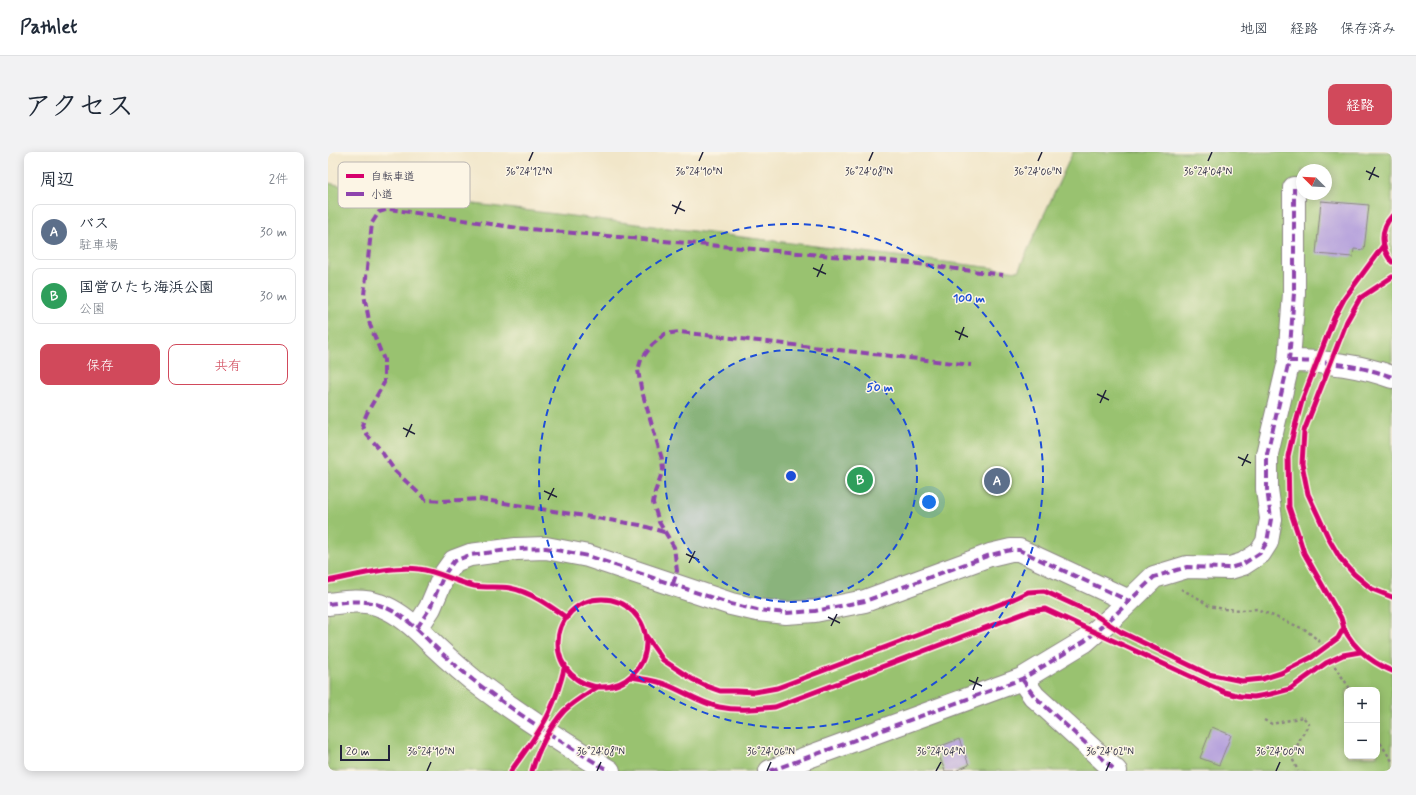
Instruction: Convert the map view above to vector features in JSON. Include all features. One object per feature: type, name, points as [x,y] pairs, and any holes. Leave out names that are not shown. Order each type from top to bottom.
[{"type":"street","points":[[770,771],[812,757],[1022,678],[1085,641],[1154,577],[1187,567],[1230,568],[1243,564],[1260,554],[1267,542],[1271,519],[1267,489],[1267,454],[1294,361],[1294,188]]},
{"type":"street","points":[[1294,361],[1342,364],[1362,367],[1392,377]]},
{"type":"street","points":[[417,628],[430,608],[444,575],[454,561],[470,555],[516,549],[546,548],[588,556],[731,604],[757,610],[786,613],[815,611],[865,601],[990,555],[1011,550],[1019,550],[1122,608]]},
{"type":"street","points":[[328,604],[364,602],[378,604],[392,611],[417,628],[443,654],[472,679],[530,722],[609,771]]},
{"type":"street","points":[[1022,678],[1034,696],[1116,771]]},
{"type":"path","points":[[1168,573],[1182,590],[1198,598],[1209,606],[1243,610],[1257,609],[1306,630],[1324,648],[1332,642]]},
{"type":"path","points":[[1337,658],[1329,662],[1349,687]]},
{"type":"path","points":[[1264,720],[1272,724],[1304,717],[1309,724],[1301,737],[1292,758],[1298,771]]},
{"type":"path","points":[[1380,743],[1392,761]]},
{"type":"green space","points":[[1073,152],[1392,152],[1392,771],[328,771],[328,183],[338,185],[338,208],[470,208],[470,203],[1018,271]]},
{"type":"building","points":[[1321,201],[1369,205],[1364,250],[1354,249],[1353,257],[1316,254]]},
{"type":"building","points":[[1212,727],[1231,735],[1219,765],[1200,758]]},
{"type":"building","points":[[959,739],[969,765],[955,771],[945,771],[936,748]]},
{"type":"marked path","points":[[770,771],[1022,679],[1085,641],[1115,615],[1154,577],[1187,567],[1230,568],[1243,564],[1260,553],[1267,542],[1271,519],[1267,489],[1267,454],[1289,361],[1294,293],[1294,188]]},
{"type":"marked path","points":[[664,532],[640,525],[479,499],[443,501],[426,500],[395,471],[379,448],[367,435],[362,425],[384,383],[384,360],[370,325],[364,295],[372,223],[379,212],[389,209],[518,228],[911,263],[1003,275]]},
{"type":"marked path","points":[[673,584],[677,571],[674,547],[659,522],[653,503],[655,492],[663,470],[662,459],[641,388],[638,370],[641,360],[652,345],[665,334],[679,332],[971,365]]},
{"type":"marked path","points":[[1289,361],[1341,364],[1367,369],[1392,377]]},
{"type":"marked path","points":[[417,628],[430,608],[444,575],[454,561],[470,555],[516,549],[546,548],[588,556],[731,604],[757,610],[786,613],[815,611],[865,601],[990,555],[1011,550],[1019,550],[1129,601]]},
{"type":"marked path","points":[[328,604],[340,602],[367,602],[386,608],[398,614],[460,669],[489,692],[574,750],[609,771]]},
{"type":"marked path","points":[[1022,679],[1034,696],[1116,771]]},
{"type":"cycle path","points":[[1392,216],[1383,233],[1384,245],[1388,257],[1392,262]]},
{"type":"cycle path","points":[[1383,246],[1344,299],[1334,318],[1302,401],[1288,456],[1289,507],[1304,553],[1341,618],[1348,636],[1368,657],[1392,671]]},
{"type":"cycle path","points":[[1392,277],[1360,298],[1347,321],[1304,431],[1302,464],[1308,494],[1330,541],[1340,558],[1354,574],[1372,589],[1392,597]]},
{"type":"cycle path","points":[[328,581],[397,568],[426,570],[474,586],[506,587],[518,590],[540,600],[567,618]]},
{"type":"cycle path","points":[[646,636],[663,660],[692,679],[720,691],[755,692],[777,688],[1011,600],[1028,592],[1044,591],[1092,613],[1121,632],[1208,674],[1242,681],[1262,679],[1281,673],[1312,657],[1338,638],[1343,629]]},
{"type":"cycle path","points":[[602,599],[619,603],[633,612],[642,626],[646,643],[642,660],[633,674],[619,683],[602,687],[585,683],[571,674],[562,660],[558,643],[562,626],[571,612],[585,603],[602,599]]},
{"type":"cycle path","points":[[631,677],[663,683],[705,703],[719,707],[740,709],[775,707],[1030,611],[1045,609],[1224,692],[1240,696],[1254,697],[1290,689],[1326,663],[1343,655],[1360,652]]},
{"type":"cycle path","points":[[511,771],[545,721],[554,702],[565,665]]},
{"type":"cycle path","points":[[532,771],[537,756],[559,717],[572,704],[599,686]]},
{"type":"place","name":"国営ひたち海浜公園","points":[[860,480]]},
{"type":"place","name":"バス","points":[[997,481]]}]
